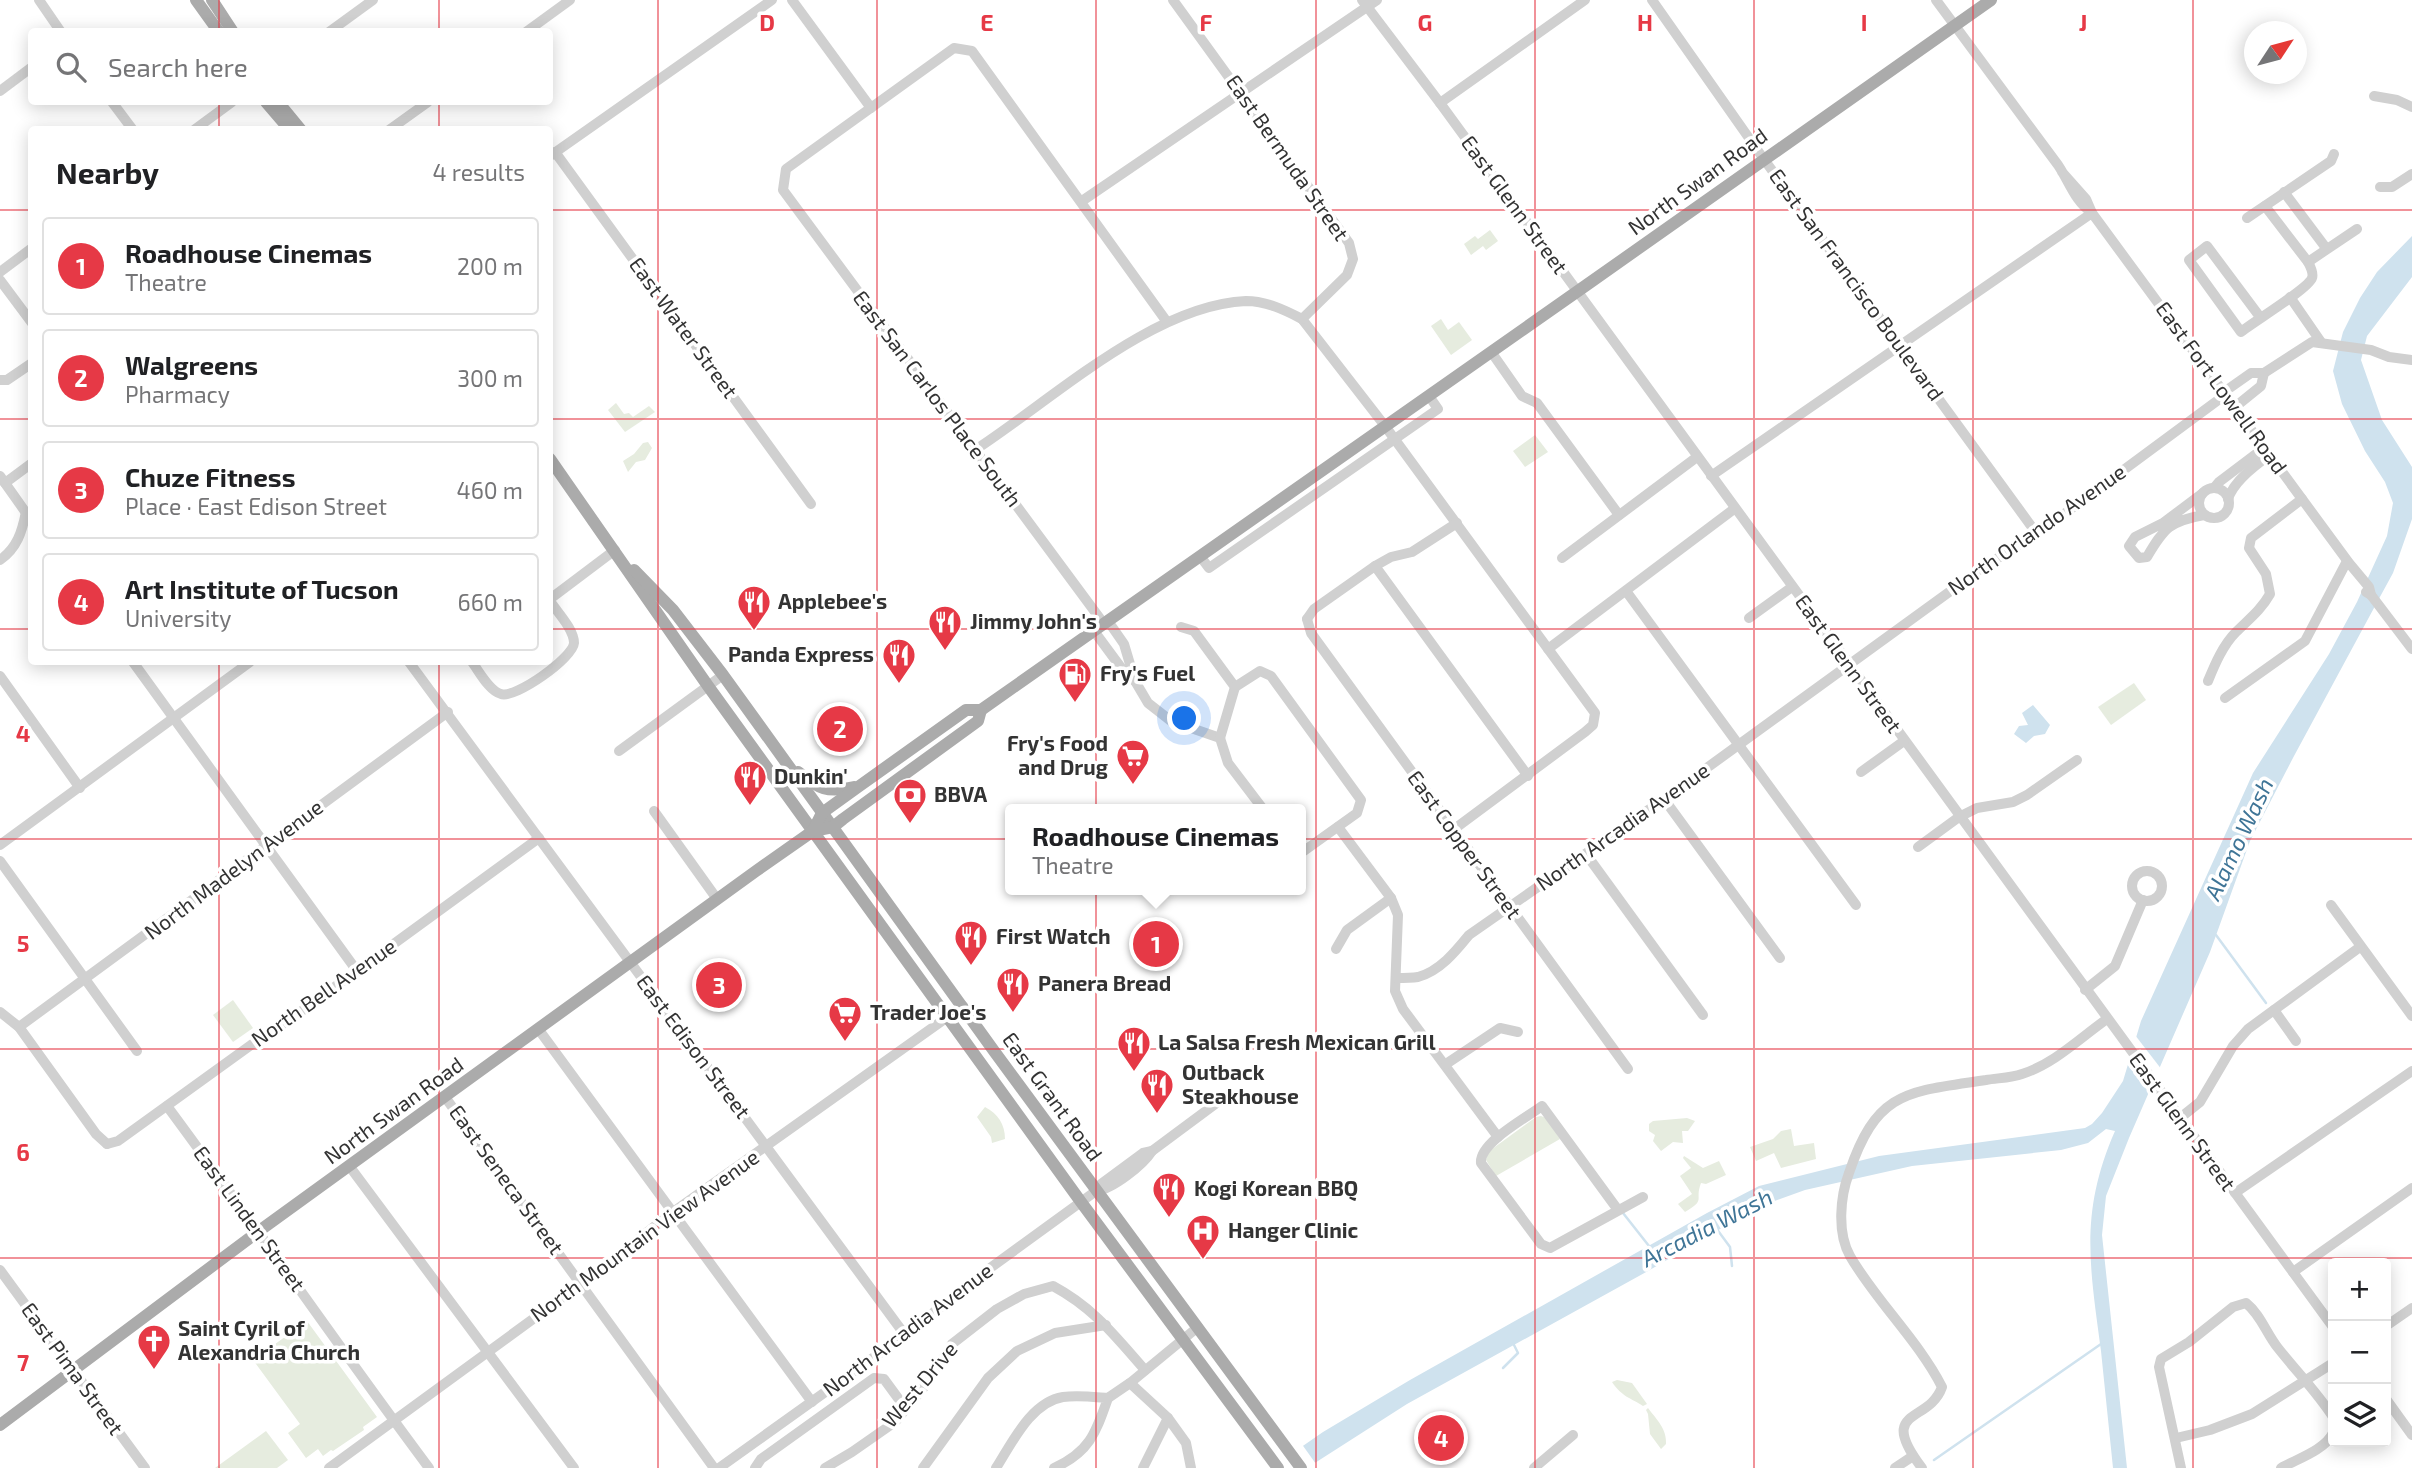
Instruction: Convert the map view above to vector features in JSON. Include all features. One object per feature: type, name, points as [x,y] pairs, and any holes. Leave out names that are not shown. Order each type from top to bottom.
[{"type":"main road","points":[[196,0],[216,28]]},
{"type":"main road","points":[[212,0],[230,28]]},
{"type":"main road","name":"North Swan Road","points":[[813,831],[822,813],[966,710],[981,710],[1578,293],[1763,158],[1991,0]]},
{"type":"main road","points":[[269,105],[287,126]]},
{"type":"main road","points":[[280,105],[298,126]]},
{"type":"main road","name":"East Grant Road","points":[[553,463],[708,686],[1081,1202],[1276,1465]]},
{"type":"main road","name":"East Grant Road","points":[[615,550],[673,610],[723,674],[1096,1191],[1301,1468]]},
{"type":"main road","name":"North Swan Road","points":[[0,1425],[259,1231],[351,1167],[717,899],[813,831],[832,827],[978,721],[981,710]]},
{"type":"main road","points":[[785,761],[820,788],[836,791],[858,787]]},
{"type":"street","points":[[39,0],[58,28]]},
{"type":"street","points":[[335,28],[373,0]]},
{"type":"street","points":[[532,28],[570,0]]},
{"type":"street","points":[[553,153],[772,0]]},
{"type":"street","points":[[792,0],[872,108],[954,48],[972,51],[1167,322]]},
{"type":"street","name":"East Bermuda Street","points":[[1173,0],[1349,243],[1353,259],[1348,275],[1302,319]]},
{"type":"street","points":[[1082,201],[1365,4],[1377,0]]},
{"type":"street","points":[[1440,103],[1584,0]]},
{"type":"street","name":"East San Francisco Boulevard","points":[[1651,0],[2037,534]]},
{"type":"street","name":"East Fort Lowell Road","points":[[1937,0],[2062,172],[2082,206],[2092,213],[2412,649]]},
{"type":"street","name":"East Glenn Street","points":[[1365,4],[2329,1321]]},
{"type":"street","points":[[0,91],[28,71]]},
{"type":"street","points":[[2374,96],[2397,100],[2412,107]]},
{"type":"street","points":[[114,105],[129,126]]},
{"type":"street","points":[[199,126],[228,105]]},
{"type":"street","points":[[395,126],[424,105]]},
{"type":"street","name":"East San Carlos Place South","points":[[872,108],[786,169],[783,190],[1102,625]]},
{"type":"street","points":[[2247,218],[2331,161],[2334,154]]},
{"type":"street","name":"East Water Street","points":[[553,155],[811,505]]},
{"type":"street","points":[[2380,187],[2392,187],[2412,174]]},
{"type":"street","points":[[2284,192],[2326,248]]},
{"type":"street","points":[[2260,317],[2207,246],[2189,260],[2241,332],[2291,297],[2313,277],[2308,262],[2265,206]]},
{"type":"street","points":[[1711,476],[2092,213]]},
{"type":"street","points":[[2308,262],[2357,229]]},
{"type":"street","points":[[0,272],[28,251]]},
{"type":"street","points":[[0,280],[28,318]]},
{"type":"street","points":[[2291,297],[2325,342]]},
{"type":"street","points":[[975,450],[1132,341],[1167,322],[1221,305],[1248,301],[1278,307],[1302,319],[1396,440],[1598,719],[1586,732],[1453,830]]},
{"type":"street","points":[[2235,407],[2261,386],[2264,373],[2312,342],[2371,350],[2412,360]]},
{"type":"street","points":[[1492,353],[1522,396],[1537,403],[1619,515]]},
{"type":"street","points":[[0,380],[8,380],[28,366]]},
{"type":"street","name":"North Orlando Avenue","points":[[1847,664],[1985,566],[2037,534],[2251,373],[2264,373]]},
{"type":"street","points":[[1200,556],[1209,568],[1396,440],[1438,409],[1429,396]]},
{"type":"street","points":[[2267,451],[2230,493],[2228,509],[2221,516],[2214,519],[2204,515],[2170,524],[2158,537],[2147,557],[2139,558],[2129,546],[2135,537],[2163,523],[2267,451]]},
{"type":"street","points":[[1562,558],[1697,457]]},
{"type":"street","points":[[28,465],[2,480],[28,515]]},
{"type":"street","points":[[2208,491],[2222,491],[2228,499]]},
{"type":"street","points":[[2204,515],[2199,504],[2208,491]]},
{"type":"street","points":[[2208,681],[2217,660],[2234,634],[2261,610],[2270,594],[2266,575],[2249,548],[2251,538],[2302,499]]},
{"type":"street","points":[[1548,649],[1734,509]]},
{"type":"street","points":[[0,561],[10,553],[28,519]]},
{"type":"street","points":[[1457,523],[1412,552],[1391,557],[1374,566],[1528,776]]},
{"type":"street","points":[[553,598],[615,550]]},
{"type":"street","points":[[2225,698],[2241,693],[2305,641],[2348,562]]},
{"type":"street","name":"East Copper Street","points":[[1374,566],[1303,618],[1311,633],[1509,908],[1628,1069]]},
{"type":"street","points":[[1749,618],[1792,587]]},
{"type":"street","points":[[1626,591],[1856,905]]},
{"type":"street","points":[[474,665],[495,691],[508,695],[520,691],[565,658],[573,648],[573,636],[553,605]]},
{"type":"street","points":[[1102,625],[1128,677],[1135,681]]},
{"type":"street","points":[[1102,625],[1124,644],[1135,681],[1148,703],[1171,721],[1220,738]]},
{"type":"street","points":[[1181,627],[1194,631],[1235,687]]},
{"type":"street","name":"North Arcadia Avenue","points":[[1396,978],[1419,977],[1440,965],[1452,956],[1469,935],[1664,799],[1847,664]]},
{"type":"street","points":[[135,665],[357,971]]},
{"type":"street","points":[[0,845],[246,665]]},
{"type":"street","name":"East Edison Street","points":[[412,665],[905,1335]]},
{"type":"street","points":[[1259,804],[1228,763],[1220,738],[1235,687],[1260,671],[1273,678],[1361,800],[1359,810],[1306,849]]},
{"type":"street","points":[[619,751],[723,674]]},
{"type":"street","points":[[0,676],[80,788]]},
{"type":"street","name":"North Madelyn Avenue","points":[[19,1027],[447,712]]},
{"type":"street","points":[[1861,772],[1904,741]]},
{"type":"street","points":[[1918,847],[1959,817],[1977,808],[2013,802],[2027,795],[2077,760]]},
{"type":"street","points":[[1664,799],[1780,958]]},
{"type":"street","points":[[654,811],[717,899]]},
{"type":"street","points":[[1338,827],[1391,898],[1398,915],[1395,990],[1403,1009],[1498,1137]]},
{"type":"street","name":"North Bell Avenue","points":[[107,1144],[118,1142],[539,838]]},
{"type":"street","points":[[1586,854],[1703,1015]]},
{"type":"street","points":[[0,862],[137,1051]]},
{"type":"street","points":[[1336,949],[1347,930],[1391,898]]},
{"type":"street","points":[[2085,990],[2115,966],[2143,900]]},
{"type":"street","points":[[2331,905],[2412,1016]]},
{"type":"street","points":[[2180,1118],[2200,1102],[2242,1035],[2360,947]]},
{"type":"street","name":"North Mountain View Avenue","points":[[329,1468],[581,1284],[673,1212],[962,1006]]},
{"type":"street","points":[[2274,1010],[2296,1041]]},
{"type":"street","points":[[0,1012],[19,1027],[96,1134],[107,1144],[103,1156]]},
{"type":"street","points":[[1922,1468],[1906,1445],[1903,1430],[1909,1418],[1939,1395],[1942,1387],[1937,1376],[1849,1255],[1842,1217],[1844,1186],[1854,1157],[1872,1121],[1902,1097],[1922,1090],[2021,1075],[2043,1065],[2107,1019]]},
{"type":"street","points":[[1446,1065],[1500,1028],[1518,1032]]},
{"type":"street","points":[[539,1030],[812,1402]]},
{"type":"street","points":[[2235,1193],[2412,1071]]},
{"type":"street","name":"East Seneca Street","points":[[445,1097],[581,1284],[722,1467]]},
{"type":"street","name":"North Arcadia Avenue","points":[[722,1467],[905,1335],[986,1270],[1096,1191],[1106,1190],[1147,1159],[1152,1151],[1222,1100]]},
{"type":"street","name":"East Linden Street","points":[[167,1107],[429,1468]]},
{"type":"street","points":[[1618,1210],[1542,1107],[1498,1137],[1480,1156],[1481,1163],[1541,1244],[1550,1248],[1643,1197]]},
{"type":"street","points":[[351,1167],[574,1468]]},
{"type":"street","points":[[2293,1272],[2412,1188]]},
{"type":"street","name":"East Pima Street","points":[[0,1270],[145,1468]]},
{"type":"street","name":"West Drive","points":[[825,1468],[895,1422],[924,1387],[952,1344],[997,1308],[1024,1294],[1054,1286],[1078,1299],[1106,1325],[1145,1370]]},
{"type":"street","points":[[2180,1468],[2176,1438],[2159,1367],[2161,1359],[2189,1342],[2233,1307],[2246,1303],[2256,1311],[2278,1348],[2328,1410]]},
{"type":"street","points":[[2391,1323],[2412,1308]]},
{"type":"street","points":[[923,1468],[988,1378],[1017,1351],[1055,1333],[1106,1325]]},
{"type":"street","points":[[996,1468],[1040,1407],[1062,1397],[1108,1398],[1198,1327]]},
{"type":"street","points":[[2176,1438],[2210,1430],[2252,1414],[2328,1366]]},
{"type":"street","points":[[755,1468],[761,1459],[874,1378],[884,1378],[906,1409]]},
{"type":"street","points":[[1130,1383],[1168,1418],[1186,1443],[1191,1468]]},
{"type":"street","points":[[1054,1468],[1081,1453],[1097,1429],[1108,1398]]},
{"type":"street","points":[[2391,1405],[2411,1430]]},
{"type":"street","points":[[1143,1468],[1168,1418]]},
{"type":"street","points":[[1534,1468],[1551,1455],[1560,1454],[1576,1438]]},
{"type":"street","points":[[2281,1468],[2328,1440]]},
{"type":"street","points":[[1895,1468],[1913,1455]]},
{"type":"shaded area","points":[[1490,230],[1498,241],[1486,250],[1483,246],[1471,255],[1464,244],[1475,236],[1478,239]]},
{"type":"shaded area","points":[[1441,319],[1448,330],[1459,322],[1472,340],[1451,355],[1431,326]]},
{"type":"shaded area","points":[[616,403],[624,414],[629,413],[633,417],[649,406],[655,412],[625,432],[608,410]]},
{"type":"shaded area","points":[[1535,435],[1548,452],[1525,467],[1513,451]]},
{"type":"shaded area","points":[[648,442],[652,448],[645,460],[636,462],[628,472],[623,461],[634,454],[643,443]]},
{"type":"shaded area","points":[[2134,683],[2146,700],[2111,725],[2098,707]]},
{"type":"shaded area","points":[[233,1000],[253,1028],[233,1042],[213,1015]]},
{"type":"shaded area","points":[[985,1107],[1000,1120],[1005,1139],[992,1143],[991,1137],[977,1117]]},
{"type":"shaded area","points":[[1541,1116],[1546,1118],[1560,1139],[1496,1176],[1486,1160],[1488,1152]]},
{"type":"shaded area","points":[[1687,1118],[1695,1121],[1688,1131],[1682,1131],[1683,1143],[1673,1142],[1661,1151],[1653,1141],[1655,1135],[1649,1131],[1649,1124],[1653,1121]]},
{"type":"shaded area","points":[[1791,1129],[1794,1146],[1814,1143],[1816,1159],[1781,1168],[1774,1153],[1756,1161],[1750,1147],[1773,1139],[1781,1131]]},
{"type":"shaded area","points":[[1684,1156],[1703,1168],[1719,1161],[1726,1175],[1706,1184],[1701,1183],[1698,1202],[1685,1212],[1678,1204],[1692,1194],[1680,1176],[1691,1168]]},
{"type":"shaded area","points":[[307,1321],[377,1417],[363,1427],[364,1430],[333,1451],[323,1456],[318,1449],[306,1458],[288,1433],[300,1424],[253,1360]]},
{"type":"shaded area","points":[[1617,1380],[1632,1383],[1647,1404],[1643,1406],[1623,1394],[1612,1382]]},
{"type":"shaded area","points":[[1648,1408],[1665,1434],[1666,1444],[1661,1449],[1650,1434],[1646,1410]]},
{"type":"shaded area","points":[[266,1431],[288,1460],[277,1468],[215,1468]]},
{"type":"water","name":"Alamo Wash","points":[[2412,236],[2412,277],[2367,336],[2361,360],[2382,420],[2412,467],[2412,519],[2393,573],[2250,841],[2210,952],[2106,1196],[2102,1235],[2127,1468],[2113,1468],[2091,1266],[2090,1240],[2096,1188],[2115,1131],[2106,1129],[2088,1143],[2061,1150],[1912,1166],[1805,1190],[1758,1207],[1407,1404],[1307,1468],[1271,1468],[1323,1432],[1410,1380],[1759,1186],[1879,1156],[2085,1128],[2092,1124],[2123,1081],[2141,1021],[2253,773],[2329,654],[2357,602],[2387,536],[2393,503],[2385,482],[2365,451],[2342,404],[2333,371],[2343,332],[2360,298],[2377,272]]},
{"type":"water","points":[[2033,705],[2050,725],[2045,734],[2034,736],[2026,743],[2014,734],[2019,726],[2028,725],[2022,713]]},
{"type":"pier","points":[[2135,1035],[2162,1070],[2151,1095],[2125,1061]]},
{"type":"pier","points":[[1301,1443],[1316,1464],[1310,1468],[1267,1468]]},
{"type":"waterway","points":[[2216,935],[2266,1003]]},
{"type":"waterway","name":"Arcadia Wash","points":[[1623,1213],[1649,1246]]},
{"type":"waterway","name":"Arcadia Wash","points":[[1716,1228],[1730,1247],[1732,1266]]},
{"type":"waterway","points":[[1503,1368],[1518,1353],[1513,1343]]},
{"type":"waterway","points":[[1934,1460],[2101,1344]]},
{"type":"place","name":"Applebee's","points":[[754,632]]},
{"type":"place","name":"Jimmy John's","points":[[945,652]]},
{"type":"place","name":"Panda Express","points":[[899,685]]},
{"type":"place","name":"Fry's Fuel","points":[[1075,704]]},
{"type":"place","name":"Walgreens","points":[[840,729]]},
{"type":"place","name":"Fry's Food and Drug","points":[[1133,786]]},
{"type":"place","name":"Dunkin'","points":[[750,807]]},
{"type":"place","name":"BBVA","points":[[910,825]]},
{"type":"place","name":"Roadhouse Cinemas","points":[[1156,944]]},
{"type":"place","name":"First Watch","points":[[971,967]]},
{"type":"place","name":"Chuze Fitness","points":[[719,985]]},
{"type":"place","name":"Panera Bread","points":[[1013,1014]]},
{"type":"place","name":"Trader Joe's","points":[[845,1043]]},
{"type":"place","name":"La Salsa Fresh Mexican Grill","points":[[1134,1073]]},
{"type":"place","name":"Outback Steakhouse","points":[[1157,1115]]},
{"type":"place","name":"Kogi Korean BBQ","points":[[1169,1219]]},
{"type":"place","name":"Hanger Clinic","points":[[1203,1261]]},
{"type":"place","name":"Saint Cyril of Alexandria Church","points":[[154,1371]]},
{"type":"place","name":"Art Institute of Tucson","points":[[1441,1438]]}]
